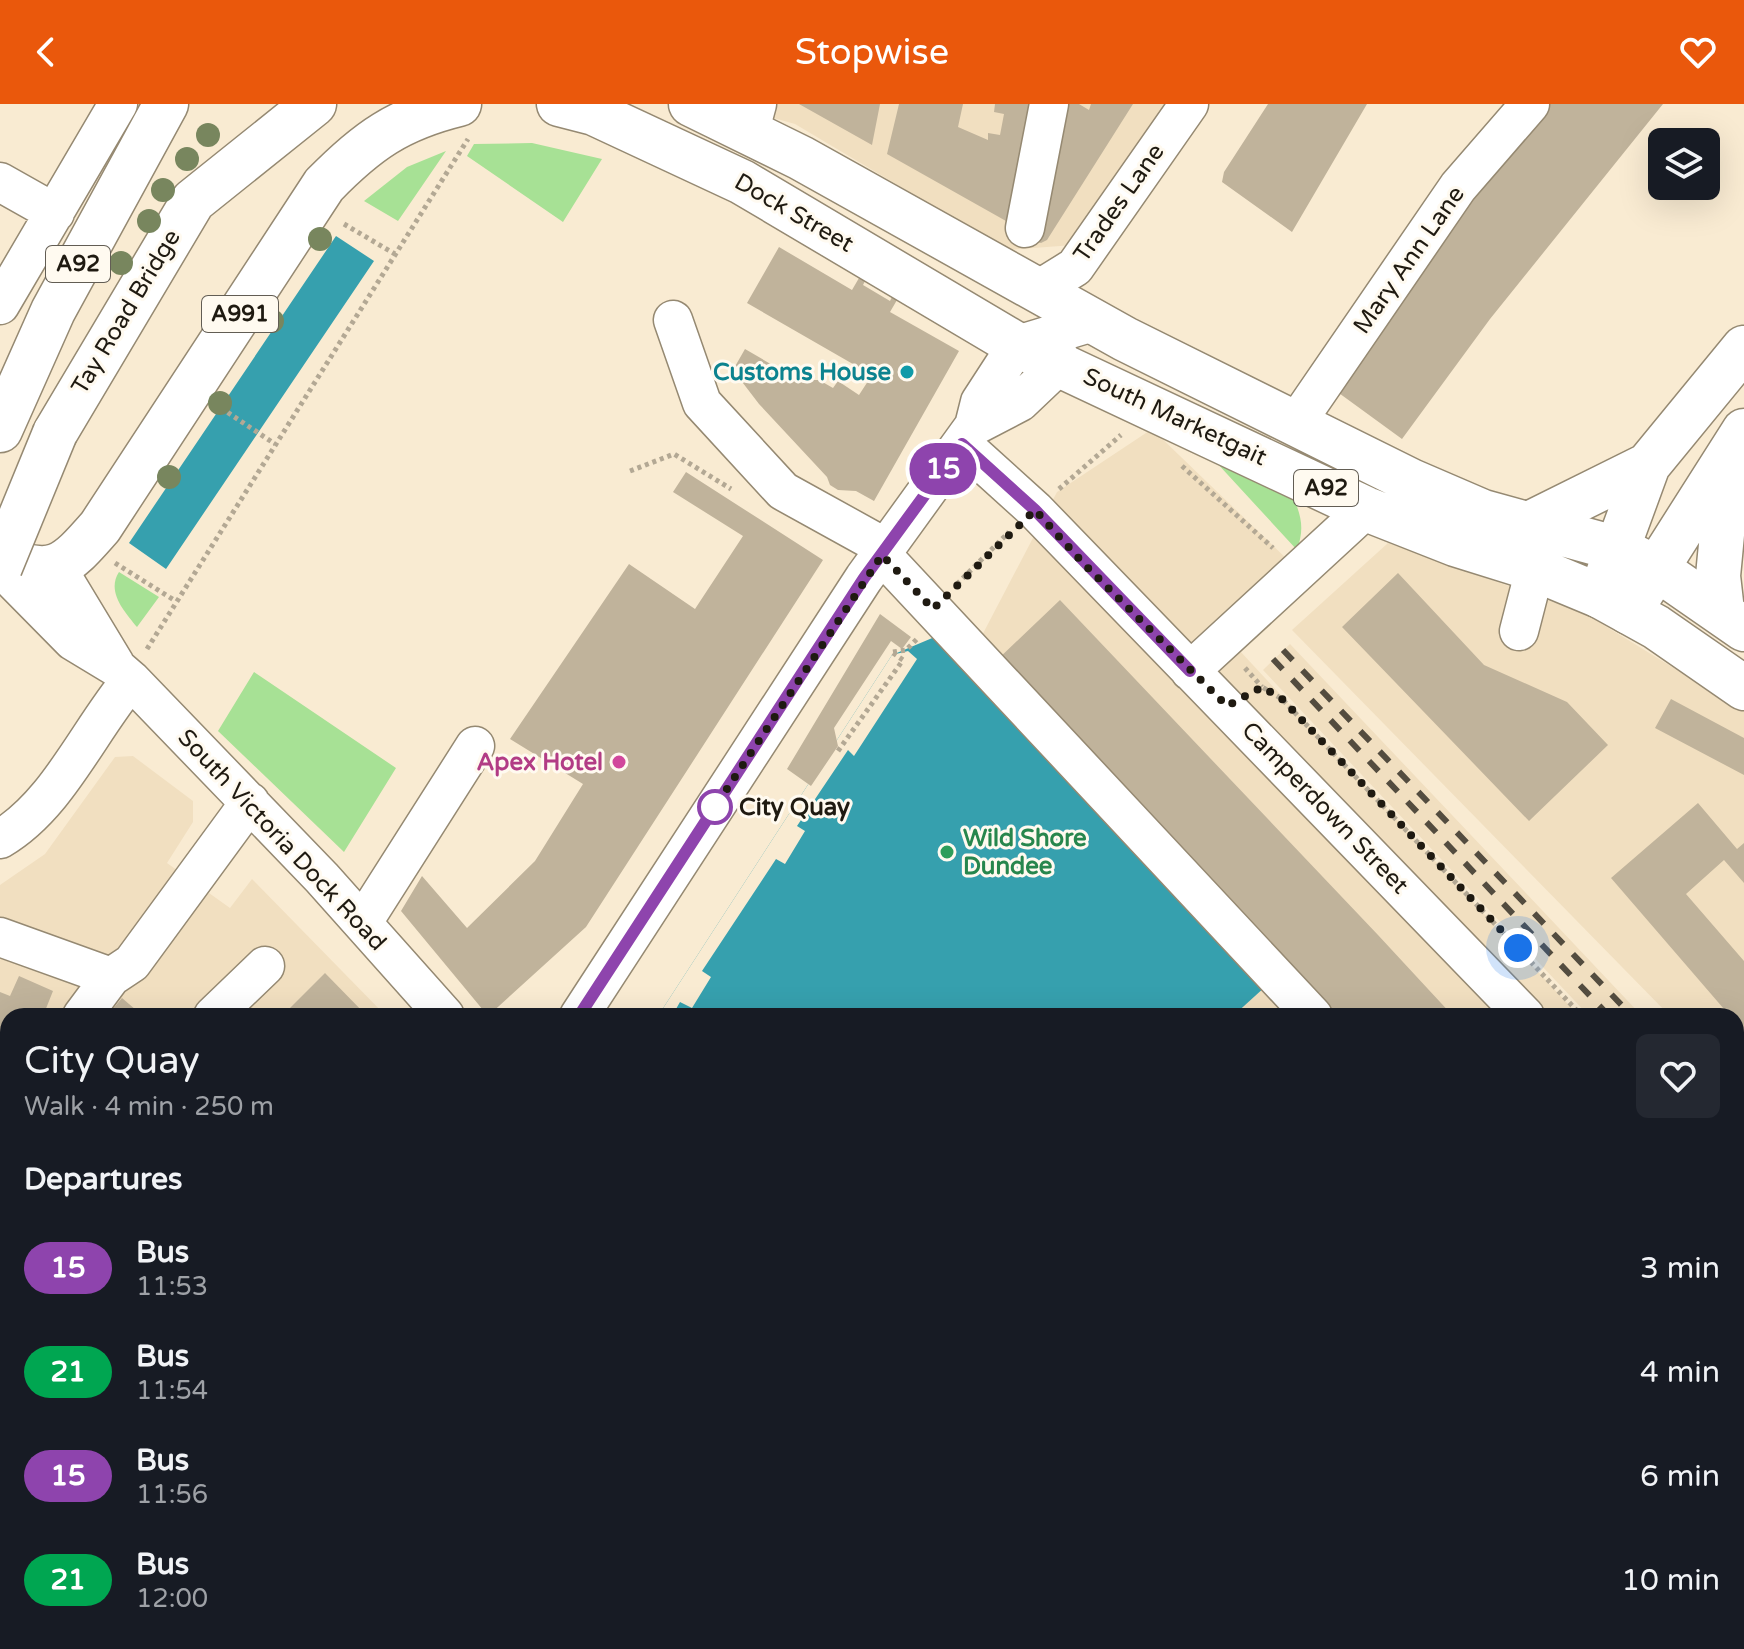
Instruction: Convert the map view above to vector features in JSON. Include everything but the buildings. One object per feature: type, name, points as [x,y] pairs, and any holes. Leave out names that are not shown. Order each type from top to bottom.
[{"type":"main road","name":"A92","points":[[0,430],[53,311],[166,104]]},
{"type":"main road","name":"A92","points":[[193,201],[273,104]]},
{"type":"main road","name":"Tay Road Bridge","points":[[0,567],[55,433],[193,201],[314,104]]},
{"type":"main road","name":"Dock Street","points":[[559,104],[594,113],[742,182],[1056,340]]},
{"type":"main road","name":"Dock Street","points":[[691,104],[754,117],[1024,282]]},
{"type":"main road","name":"A991","points":[[57,568],[100,527],[324,185],[351,157],[384,131],[419,114],[465,119]]},
{"type":"main road","name":"South Marketgait","points":[[1024,282],[1056,340],[1366,509],[1455,544],[1535,569],[1614,604]]},
{"type":"main road","name":"South Marketgait","points":[[1056,340],[1296,423],[1483,512],[1531,523]]},
{"type":"main road","points":[[1531,523],[1648,465],[1744,348]]},
{"type":"main road","points":[[1614,604],[1637,558],[1737,442]]},
{"type":"main road","points":[[1733,620],[1718,576],[1737,442]]},
{"type":"main road","points":[[1637,558],[1648,465]]},
{"type":"main road","points":[[0,513],[57,568]]},
{"type":"main road","name":"A92","points":[[1531,523],[1637,558],[1733,620]]},
{"type":"main road","points":[[0,557],[39,570],[57,568]]},
{"type":"main road","name":"A92","points":[[1614,604],[1744,688]]},
{"type":"street","points":[[0,305],[118,104]]},
{"type":"street","points":[[1025,228],[1049,104]]},
{"type":"street","name":"Trades Lane","points":[[1024,282],[1075,267],[1189,104]]},
{"type":"street","name":"Mary Ann Lane","points":[[1296,423],[1458,187],[1530,104]]},
{"type":"street","points":[[0,182],[55,213]]},
{"type":"street","points":[[673,320],[702,403],[783,491],[884,552],[933,609],[1306,1008]]},
{"type":"street","points":[[584,1008],[884,552],[968,435],[1020,402],[1056,340]]},
{"type":"street","name":"Camperdown Street","points":[[968,435],[1035,510],[1517,1008]]},
{"type":"street","points":[[1190,671],[1366,509]]},
{"type":"street","name":"South Victoria Dock Road","points":[[0,567],[73,641],[129,669]]},
{"type":"street","name":"South Victoria Dock Road","points":[[57,568],[129,669],[363,922],[438,1008]]},
{"type":"street","points":[[1519,631],[1535,569]]},
{"type":"street","points":[[0,839],[20,827],[49,794],[129,669]]},
{"type":"street","points":[[363,922],[475,746]]},
{"type":"street","points":[[88,1008],[111,977],[132,963],[250,802]]},
{"type":"street","points":[[0,937],[111,977]]},
{"type":"street","points":[[221,1008],[265,966]]},
{"type":"path","points":[[129,669],[395,254],[465,119]]},
{"type":"path","points":[[340,221],[395,254]]},
{"type":"path","points":[[220,407],[275,444]]},
{"type":"path","points":[[838,751],[903,660],[893,652],[906,650],[930,626],[933,609],[1035,510],[1123,434]]},
{"type":"path","points":[[1181,465],[1285,559]]},
{"type":"path","points":[[114,562],[174,600]]},
{"type":"path","points":[[1240,663],[1262,687],[1282,699],[1355,773],[1575,1008]]},
{"type":"path","points":[[1227,706],[1262,687]]},
{"type":"shaded area","points":[[723,104],[1168,104],[1074,245],[1007,250],[795,124]]},
{"type":"shaded area","points":[[1152,429],[1291,563],[1227,637],[1572,1008],[1242,1008],[1265,986],[966,666],[1057,492]]},
{"type":"shaded area","points":[[1388,543],[1584,613],[1744,711],[1744,1008],[1662,1008],[1292,630]]},
{"type":"shaded area","points":[[1290,644],[1634,1008],[1581,1008],[1263,670]]},
{"type":"shaded area","points":[[133,756],[193,801],[193,822],[167,863],[230,908],[252,879],[378,1008],[0,1008],[0,885],[45,854],[115,757]]},
{"type":"green space","points":[[532,143],[602,159],[563,222],[467,156],[474,144]]},
{"type":"green space","points":[[446,151],[398,221],[364,201],[407,167]]},
{"type":"green space","points":[[1216,462],[1294,499],[1301,524],[1297,550]]},
{"type":"green space","points":[[119,572],[159,597],[137,627],[116,594]]},
{"type":"green space","points":[[254,672],[396,768],[344,852],[218,731]]},
{"type":"water","points":[[336,236],[374,261],[166,569],[129,543]]},
{"type":"water","points":[[937,636],[1266,986],[1242,1008],[663,1008],[892,655]]},
{"type":"pier","points":[[908,651],[917,659],[854,756],[848,750],[797,826],[805,831],[785,864],[776,859],[702,971],[711,977],[692,1008],[680,1002],[677,1008],[663,1008],[892,655]]},
{"type":"railway","points":[[1283,650],[1624,1008]]},
{"type":"railway","points":[[1273,659],[1601,1008]]},
{"type":"bus line","name":"15","points":[[584,1008],[864,578],[962,444],[1035,510],[1190,671]]},
{"type":"place","name":"Customs House","points":[[907,372]]},
{"type":"place","name":"Apex Hotel","points":[[619,762]]},
{"type":"place","name":"City Quay","points":[[715,807]]},
{"type":"place","name":"Wild Shore Dundee","points":[[947,852]]},
{"type":"route","points":[[715,807],[713,810],[882,555],[933,609],[1015,525],[1035,510],[1084,564],[1227,706],[1262,687],[1282,699],[1518,948]]}]
